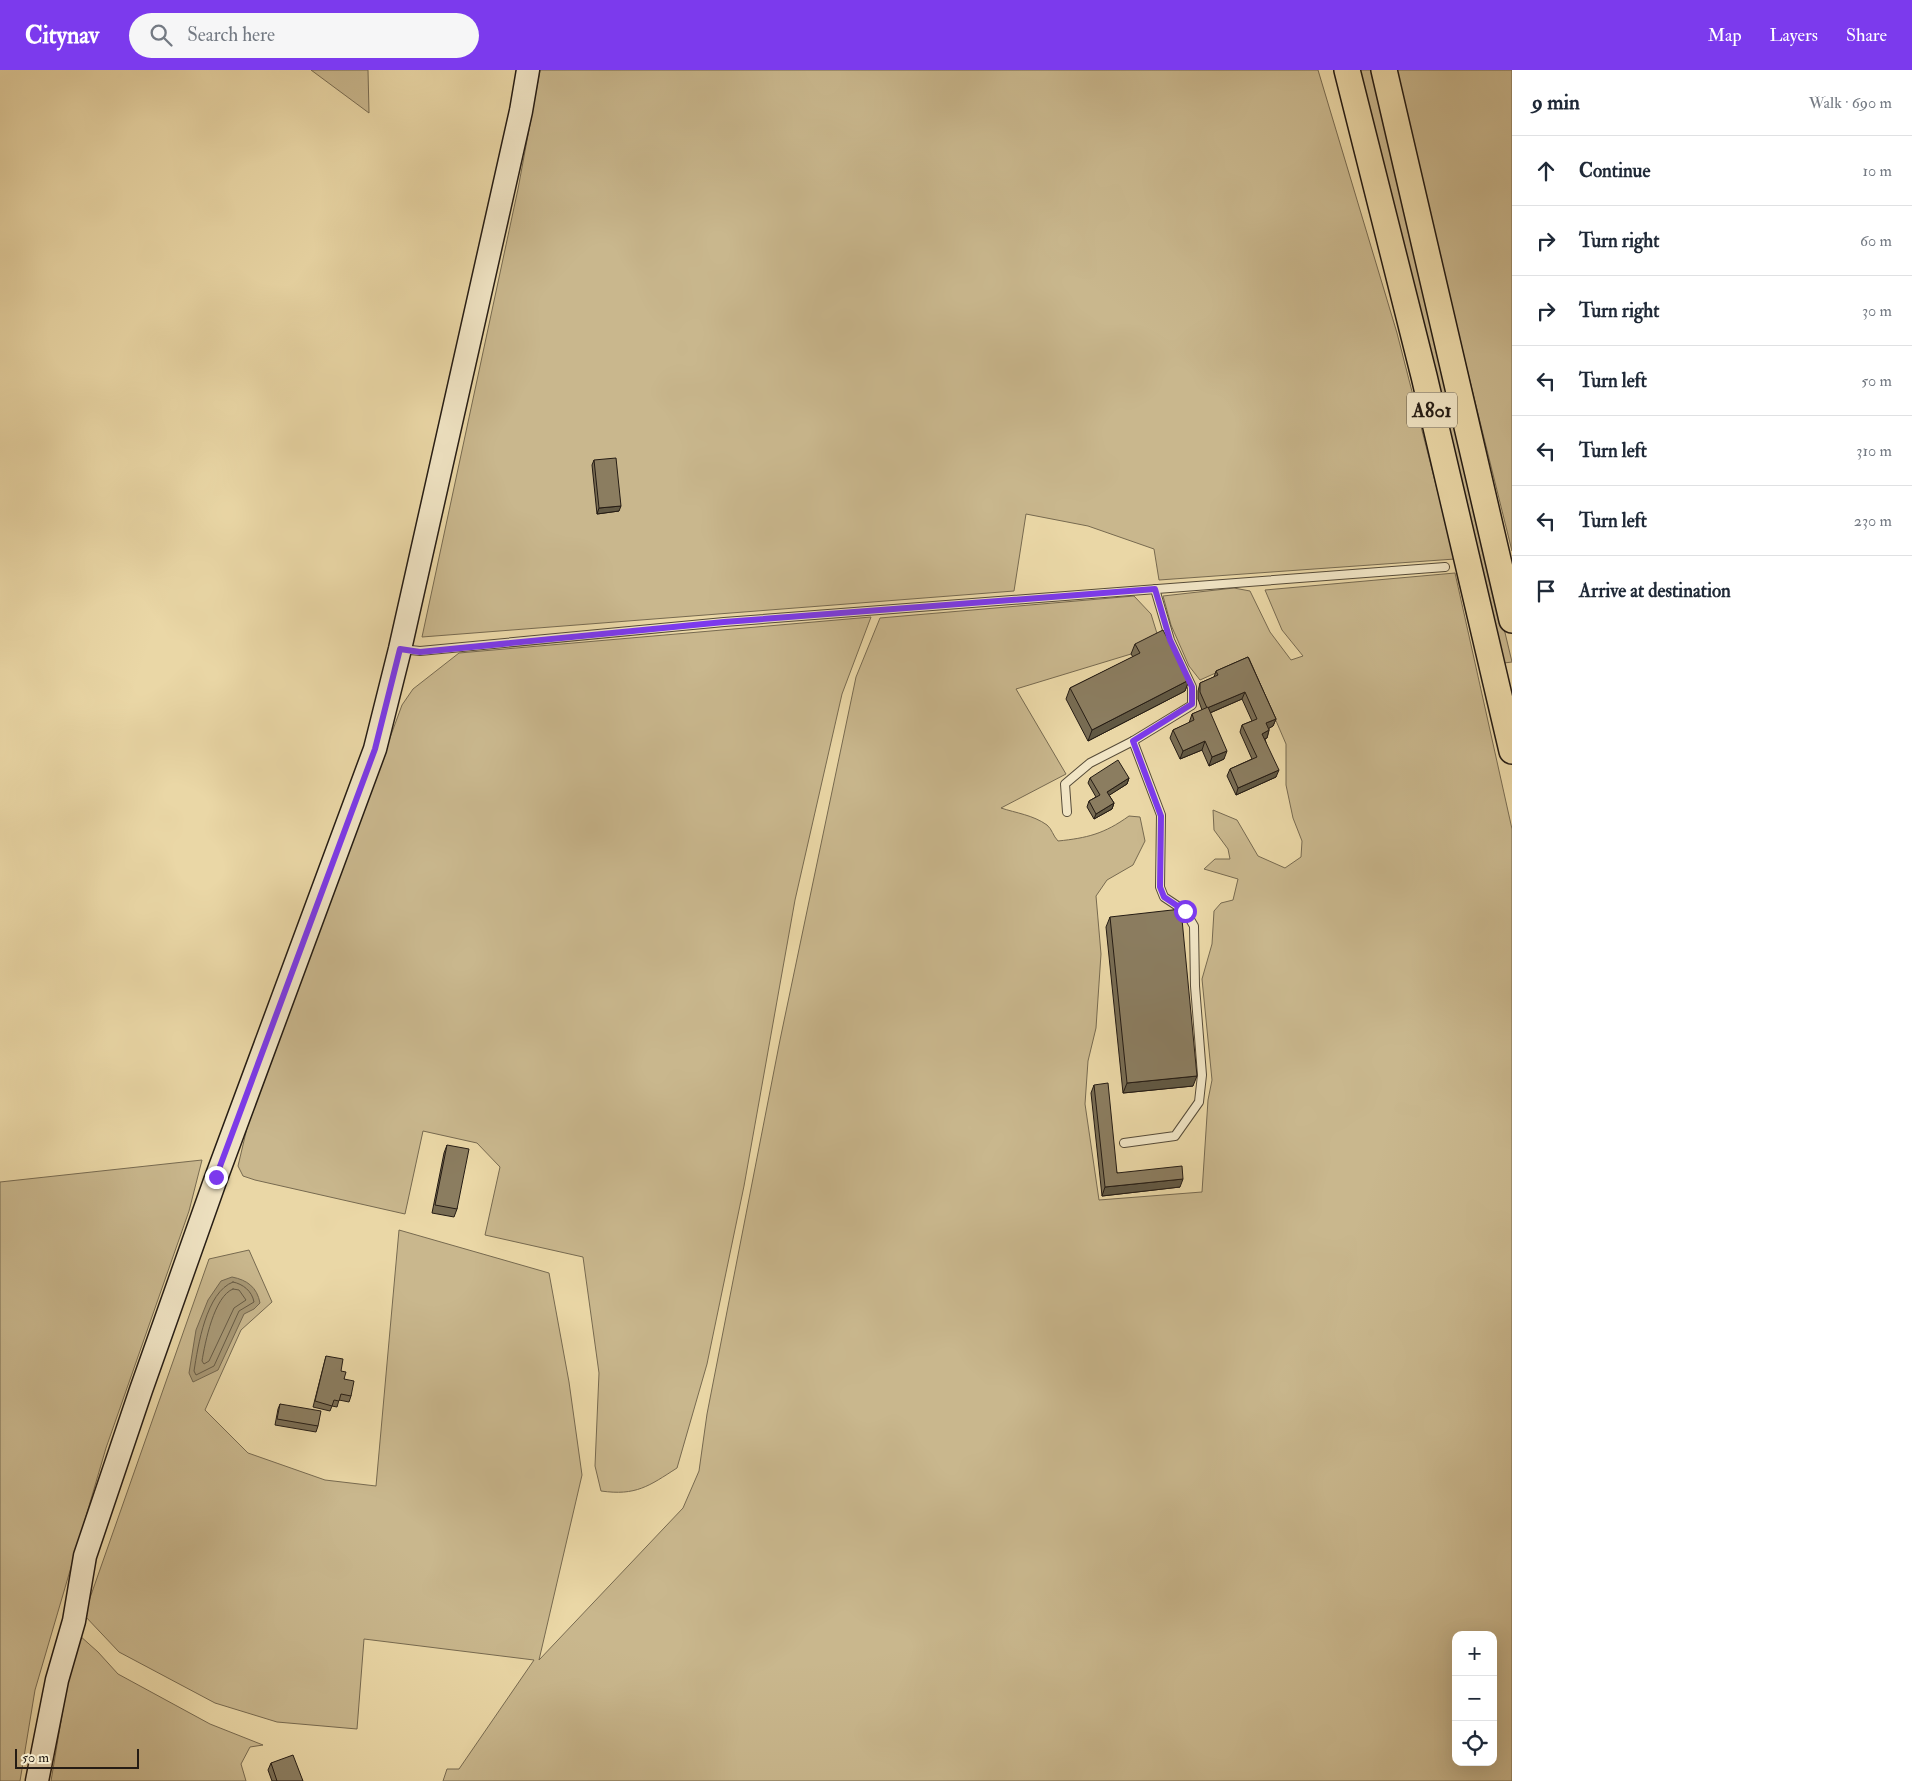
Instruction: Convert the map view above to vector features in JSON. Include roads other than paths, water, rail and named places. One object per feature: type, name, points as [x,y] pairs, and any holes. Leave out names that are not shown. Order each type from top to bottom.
[{"type":"main road","points":[[37,1781],[57,1680],[74,1621],[85,1556],[215,1181],[375,749],[400,649],[517,130],[528,70]]},
{"type":"main road","name":"A801","points":[[1347,70],[1424,376],[1512,751]]},
{"type":"main road","name":"A801","points":[[1384,70],[1512,620]]},
{"type":"lane","points":[[400,649],[420,652],[724,622],[1445,567]]},
{"type":"lane","points":[[1067,812],[1065,784],[1090,764],[1133,741],[1192,704],[1192,687],[1170,640],[1155,589]]},
{"type":"lane","points":[[1124,1143],[1175,1136],[1199,1102],[1202,1075],[1195,986],[1194,926],[1185,911],[1164,897],[1160,887],[1161,816],[1133,741]]},
{"type":"water","points":[[232,1277],[247,1282],[259,1297],[260,1303],[254,1309],[244,1314],[218,1370],[193,1382],[189,1373],[196,1330],[208,1300],[221,1281]]}]
